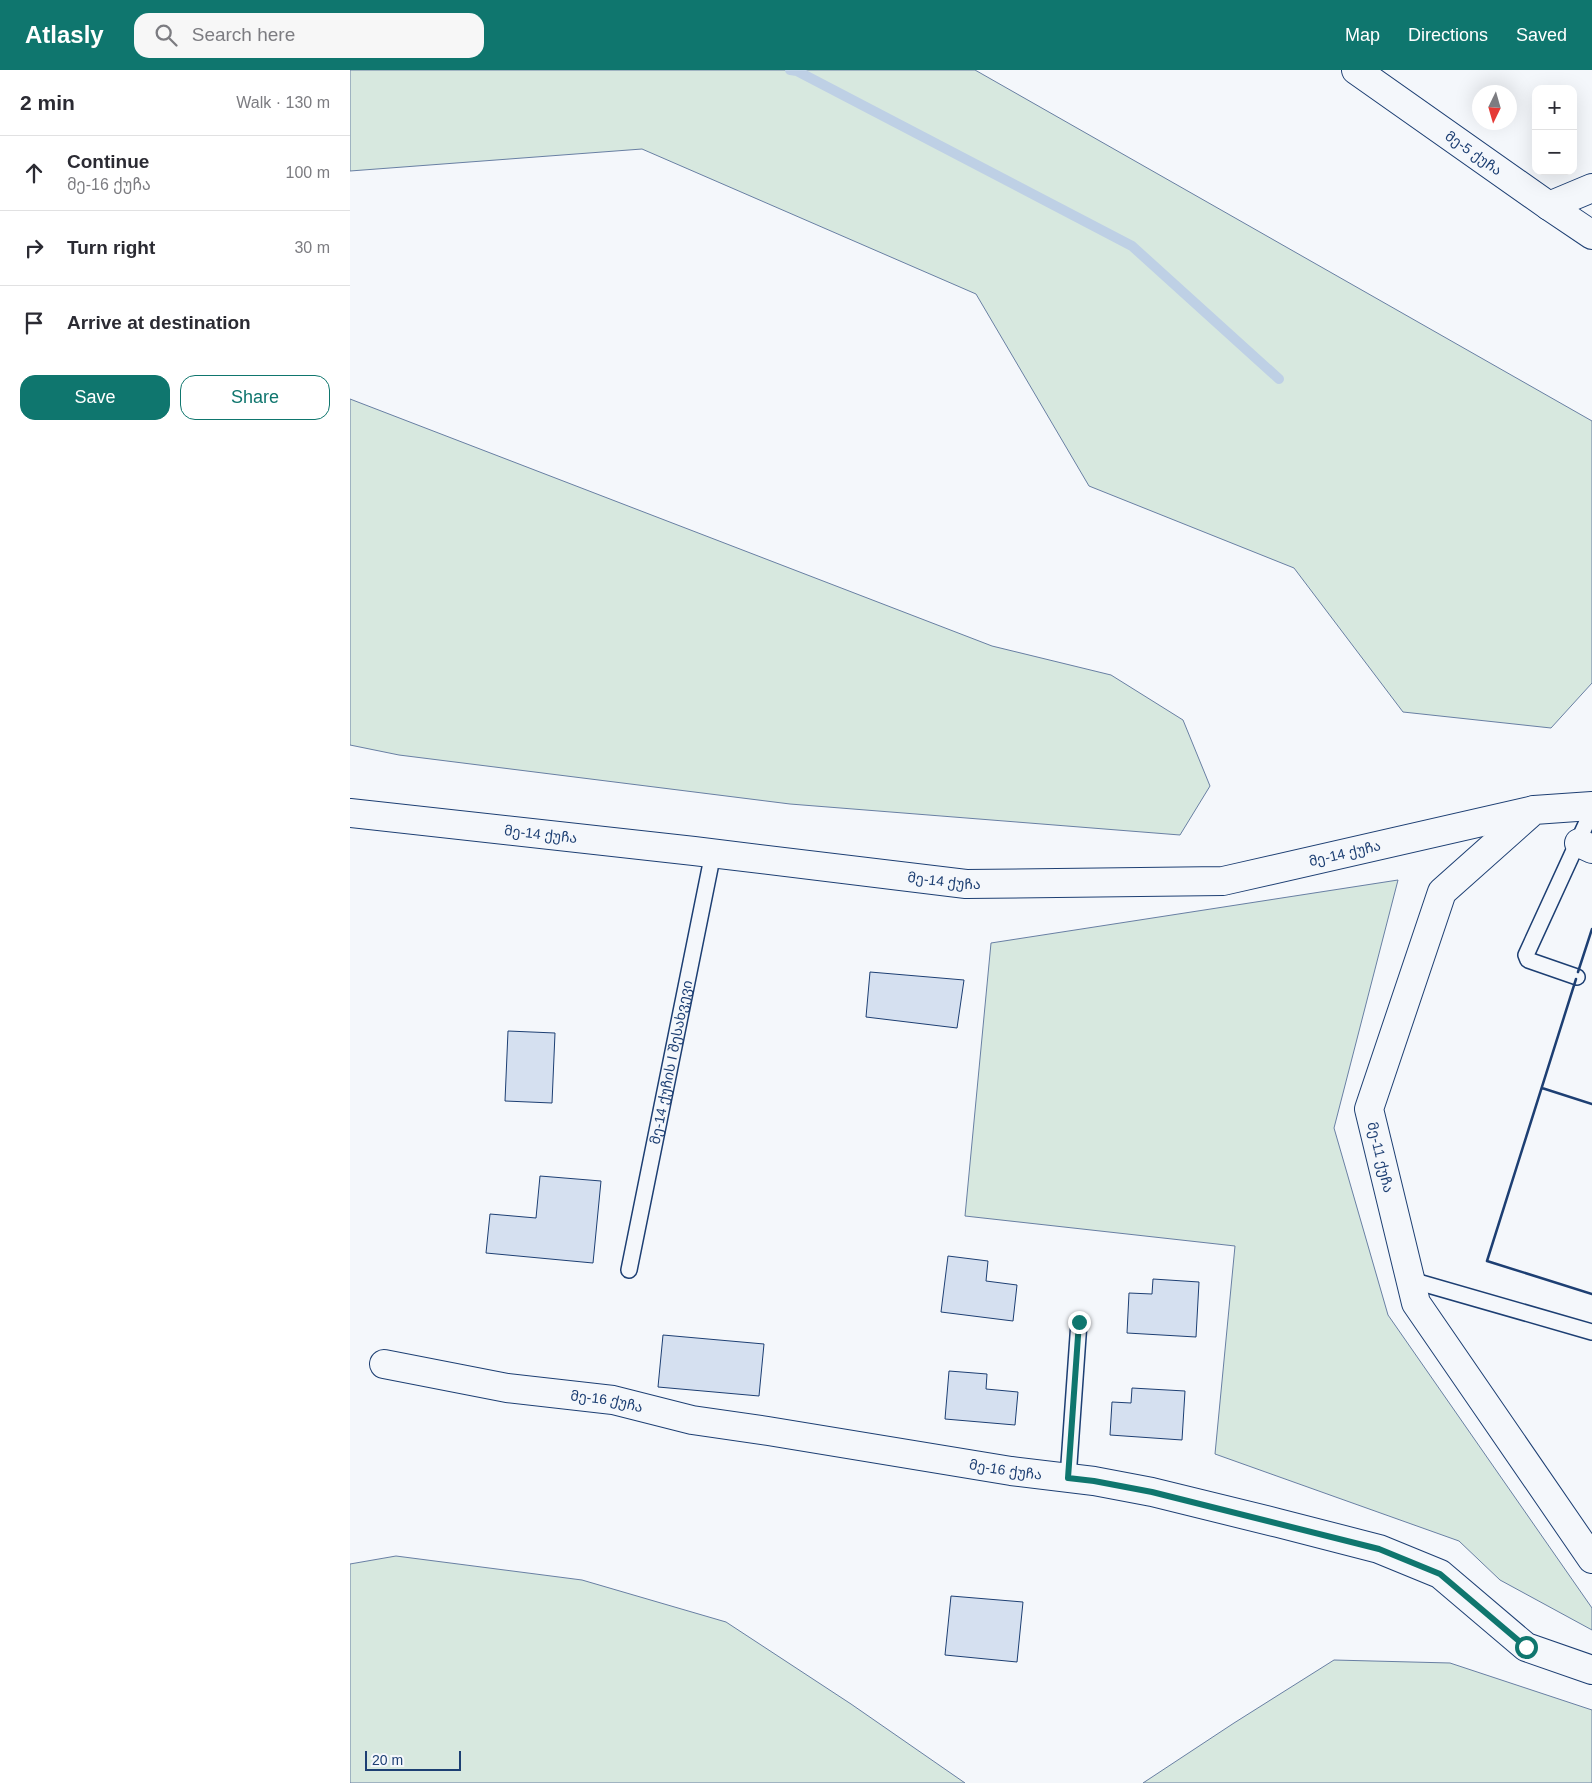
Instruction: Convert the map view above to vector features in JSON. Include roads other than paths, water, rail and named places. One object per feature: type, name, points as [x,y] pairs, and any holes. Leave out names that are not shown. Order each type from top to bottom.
[{"type":"street","name":"მე-5 ქუჩა","points":[[1356,70],[1592,235]]},
{"type":"street","points":[[1549,206],[1592,188]]},
{"type":"street","points":[[1534,810],[1592,806]]},
{"type":"street","name":"მე-14 ქუჩა","points":[[350,813],[713,853],[966,884],[1223,881],[1534,810]]},
{"type":"street","name":"მე-11 ქუჩა","points":[[1534,810],[1442,892],[1369,1109],[1416,1303],[1592,1559]]},
{"type":"street","name":"მე-16 ქუჩა","points":[[384,1364],[507,1388],[613,1400],[692,1420],[1012,1472],[1094,1481],[1152,1492],[1379,1549],[1440,1574],[1526,1647],[1592,1670]]},
{"type":"lane","points":[[1577,977],[1528,960],[1526,955],[1585,846],[1592,811]]},
{"type":"lane","name":"მე-14 ქუჩის I შესახვევი","points":[[629,1270],[713,853]]},
{"type":"lane","points":[[1411,1280],[1592,1332]]},
{"type":"lane","points":[[1068,1478],[1079,1322]]},
{"type":"waterway","points":[[790,70],[797,71],[1132,246],[1279,379]]}]
